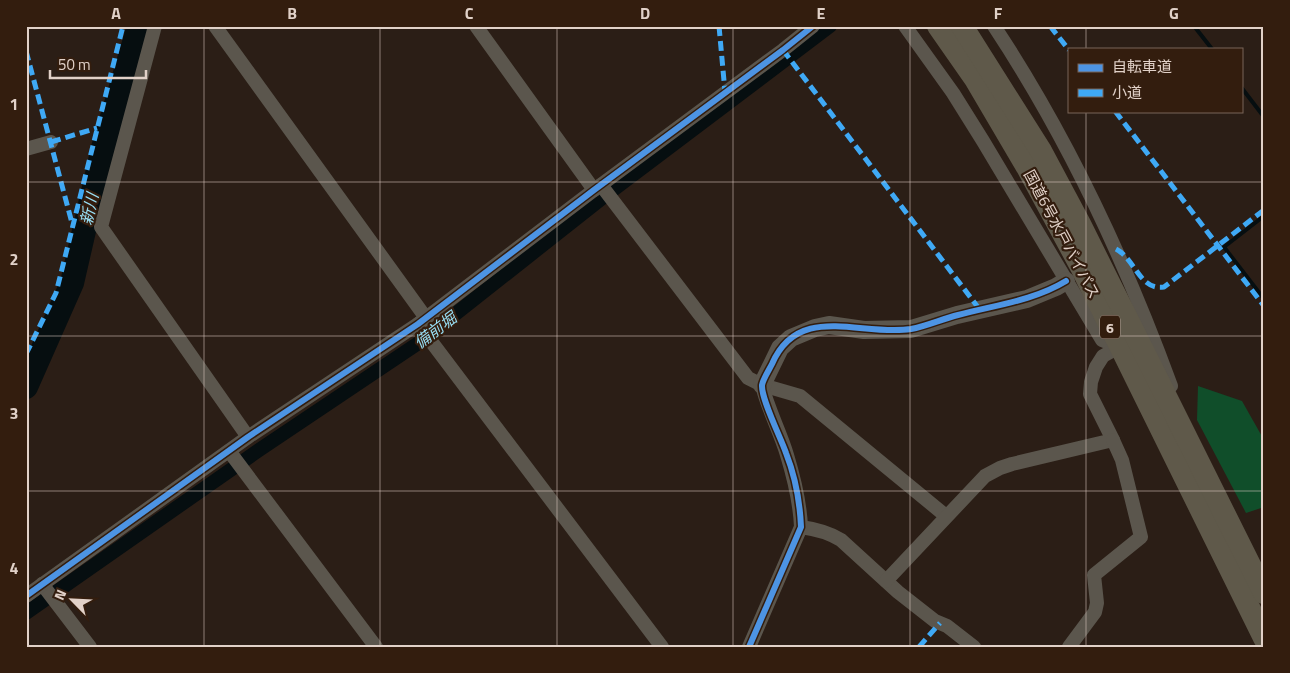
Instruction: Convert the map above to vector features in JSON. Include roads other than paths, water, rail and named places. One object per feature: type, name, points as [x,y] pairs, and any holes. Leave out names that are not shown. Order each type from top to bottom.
[{"type":"highway","name":"国道6号水戸バイパス","points":[[938,26],[974,79],[1028,169],[1081,267],[1264,638]]},
{"type":"highway","name":"国道6号水戸バイパス","points":[[962,26],[1041,151],[1080,224],[1264,593]]},
{"type":"street","points":[[155,26],[101,227],[248,438]]},
{"type":"street","points":[[215,26],[424,328],[662,647]]},
{"type":"street","points":[[476,26],[748,378],[762,385],[800,396],[946,516]]},
{"type":"street","points":[[26,596],[48,591],[234,458],[248,438],[424,328],[813,26]]},
{"type":"street","points":[[906,26],[984,140],[1102,340],[1119,347]]},
{"type":"street","points":[[994,26],[1047,113],[1116,249],[1156,344],[1194,453]]},
{"type":"street","points":[[26,149],[51,142]]},
{"type":"street","points":[[749,647],[800,527],[800,510],[787,454],[766,402],[762,385],[780,348],[791,338],[815,328],[830,325],[864,330],[911,329],[957,315],[1027,299],[1066,281]]},
{"type":"street","points":[[1069,647],[1095,612],[1094,575],[1141,538],[1122,460],[1090,394],[1091,382],[1096,367],[1103,356],[1119,347]]},
{"type":"street","points":[[886,580],[985,476],[1000,468],[1112,440]]},
{"type":"street","points":[[234,458],[376,647]]},
{"type":"street","points":[[800,527],[818,530],[841,540],[935,621],[947,626],[974,647]]},
{"type":"street","points":[[48,591],[90,647]]},
{"type":"waterway","name":"新川","points":[[26,387],[72,283],[103,148],[139,26]]},
{"type":"waterway","name":"備前堀","points":[[26,613],[259,450],[420,342],[601,199],[830,26]]},
{"type":"waterway","points":[[1194,26],[1211,48]]},
{"type":"waterway","points":[[1242,88],[1264,117]]},
{"type":"waterway","points":[[1264,216],[1224,247],[1264,299]]}]
